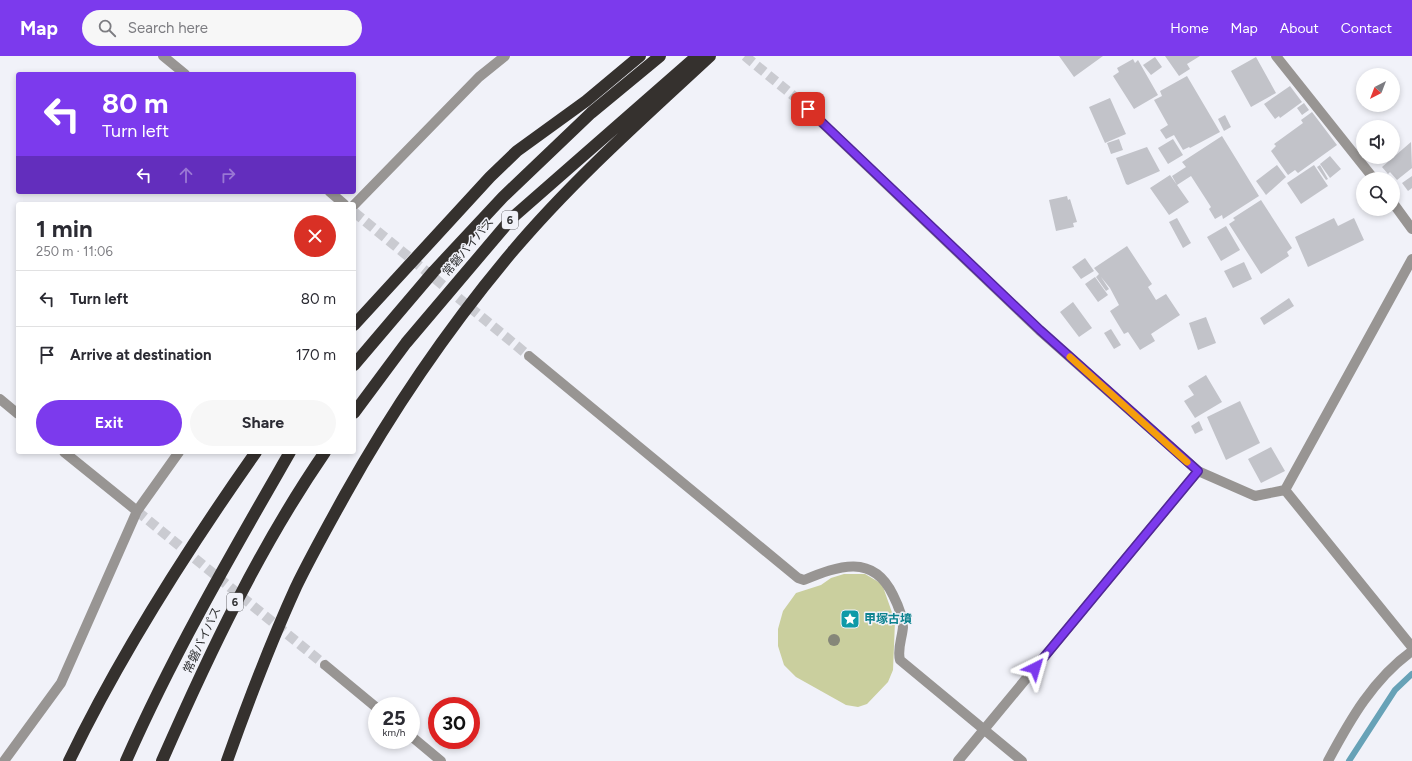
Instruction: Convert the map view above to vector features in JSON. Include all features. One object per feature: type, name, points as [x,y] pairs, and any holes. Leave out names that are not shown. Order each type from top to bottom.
[{"type":"highway","points":[[356,323],[490,177],[518,151],[586,101],[640,56]]},
{"type":"highway","name":"常磐バイパス","points":[[356,363],[434,271],[503,196],[591,113],[660,56]]},
{"type":"highway","name":"常磐バイパス","points":[[356,410],[406,343],[512,218],[697,56]]},
{"type":"highway","points":[[227,761],[258,678],[314,550],[378,437],[412,385],[468,306],[512,251],[556,203],[710,56]]},
{"type":"highway","points":[[69,761],[144,623],[225,497],[255,454]]},
{"type":"highway","name":"常磐バイパス","points":[[126,761],[148,711],[214,584],[289,454]]},
{"type":"highway","name":"常磐バイパス","points":[[162,761],[236,600],[265,549],[324,454]]},
{"type":"street","points":[[162,56],[182,72]]},
{"type":"street","points":[[356,203],[479,77],[505,56]]},
{"type":"street","points":[[1276,56],[1368,172]]},
{"type":"street","points":[[796,98],[1040,330],[1198,471],[1255,496],[1285,490],[1412,259]]},
{"type":"street","points":[[332,194],[342,202]]},
{"type":"street","points":[[1400,213],[1412,229]]},
{"type":"street","points":[[529,356],[798,578],[804,580],[833,568],[860,566],[871,569],[881,575],[896,599],[903,626],[898,653],[900,660],[1022,761]]},
{"type":"street","points":[[0,399],[16,412]]},
{"type":"street","points":[[66,454],[137,511]]},
{"type":"street","points":[[4,761],[62,683],[137,511],[178,454]]},
{"type":"street","points":[[958,761],[1198,471]]},
{"type":"street","points":[[1285,490],[1412,647]]},
{"type":"street","points":[[1328,761],[1356,710],[1394,664],[1412,651]]},
{"type":"street","points":[[325,666],[368,701]]},
{"type":"street","points":[[420,744],[441,761]]},
{"type":"green space","points":[[844,574],[865,574],[882,584],[895,621],[893,670],[888,682],[867,704],[858,707],[846,705],[796,677],[784,665],[778,646],[778,629],[783,611],[796,593],[821,585],[831,578]]},
{"type":"building","points":[[1059,56],[1103,56],[1074,77]]},
{"type":"building","points":[[1165,56],[1200,56],[1187,64],[1190,69],[1179,76]]},
{"type":"building","points":[[1155,57],[1162,67],[1151,75],[1143,65]]},
{"type":"building","points":[[1256,57],[1276,93],[1251,107],[1231,71]]},
{"type":"building","points":[[1133,59],[1135,63],[1138,60],[1158,95],[1134,109],[1113,76],[1119,72],[1117,68]]},
{"type":"building","points":[[1187,76],[1220,132],[1190,148],[1189,147],[1183,150],[1174,135],[1166,139],[1160,130],[1168,125],[1154,100],[1162,96],[1160,91]]},
{"type":"building","points":[[1290,86],[1302,102],[1280,118],[1279,116],[1275,119],[1264,104]]},
{"type":"building","points":[[1110,98],[1126,134],[1105,143],[1089,107]]},
{"type":"building","points":[[1304,103],[1309,110],[1302,115],[1297,108]]},
{"type":"building","points":[[1312,112],[1337,145],[1298,173],[1295,170],[1288,175],[1271,151],[1276,146],[1274,144],[1303,123],[1301,120]]},
{"type":"building","points":[[1225,115],[1231,127],[1224,131],[1218,119]]},
{"type":"building","points":[[1222,136],[1259,196],[1223,219],[1222,215],[1215,219],[1209,209],[1211,207],[1191,176],[1177,185],[1172,176],[1186,167],[1182,162]]},
{"type":"building","points":[[1119,139],[1123,150],[1111,154],[1107,143]]},
{"type":"building","points":[[1173,139],[1183,155],[1168,164],[1158,148]]},
{"type":"building","points":[[1411,142],[1412,168],[1400,178],[1400,172],[1386,172],[1382,167],[1385,164],[1400,164],[1400,151]]},
{"type":"building","points":[[1147,147],[1160,171],[1128,185],[1126,184],[1116,158]]},
{"type":"building","points":[[1330,156],[1341,169],[1330,178],[1320,164]]},
{"type":"building","points":[[1277,165],[1286,177],[1266,195],[1256,181]]},
{"type":"building","points":[[1314,165],[1328,186],[1301,204],[1287,183]]},
{"type":"building","points":[[1320,165],[1328,179],[1326,180],[1317,167]]},
{"type":"building","points":[[1170,175],[1189,202],[1169,215],[1150,188]]},
{"type":"building","points":[[1412,176],[1412,188],[1408,191],[1402,183]]},
{"type":"building","points":[[1067,196],[1068,200],[1070,199],[1077,222],[1073,223],[1074,227],[1056,231],[1049,200]]},
{"type":"building","points":[[1261,200],[1292,248],[1287,252],[1289,256],[1261,274],[1229,224],[1235,220],[1233,218]]},
{"type":"building","points":[[1177,218],[1191,243],[1183,248],[1169,222]]},
{"type":"building","points":[[1334,218],[1338,226],[1354,218],[1364,240],[1308,267],[1295,237]]},
{"type":"building","points":[[1226,226],[1240,250],[1221,261],[1207,237]]},
{"type":"building","points":[[1127,246],[1152,284],[1148,287],[1156,300],[1166,294],[1180,315],[1151,334],[1155,341],[1140,350],[1128,332],[1124,334],[1110,311],[1119,305],[1110,288],[1101,277],[1109,289],[1106,291],[1096,277],[1099,274],[1094,268]]},
{"type":"building","points":[[1085,258],[1094,271],[1081,279],[1072,267]]},
{"type":"building","points":[[1244,262],[1252,279],[1233,288],[1224,271]]},
{"type":"building","points":[[1095,277],[1108,295],[1098,302],[1085,284]]},
{"type":"building","points":[[1289,298],[1294,306],[1264,325],[1260,318]]},
{"type":"building","points":[[1073,302],[1092,328],[1079,337],[1060,312]]},
{"type":"building","points":[[1206,317],[1216,343],[1198,350],[1189,323]]},
{"type":"building","points":[[1111,329],[1121,345],[1114,349],[1104,333]]},
{"type":"building","points":[[1206,375],[1222,402],[1195,418],[1184,401],[1194,395],[1188,386]]},
{"type":"building","points":[[1240,401],[1260,443],[1226,460],[1207,417]]},
{"type":"building","points":[[1199,421],[1203,430],[1195,434],[1191,426]]},
{"type":"building","points":[[1271,447],[1285,471],[1261,483],[1248,459]]},
{"type":"waterway","points":[[1349,761],[1395,690],[1412,674]]},
{"type":"tunnel","points":[[745,56],[796,98]]},
{"type":"tunnel","points":[[356,214],[529,356]]},
{"type":"tunnel","points":[[137,511],[325,665]]},
{"type":"slow traffic","points":[[1070,357],[1187,462]]},
{"type":"place","name":"甲塚古墳","points":[[850,619]]},
{"type":"route","points":[[808,109],[1040,330],[1198,471],[1035,668]]}]
